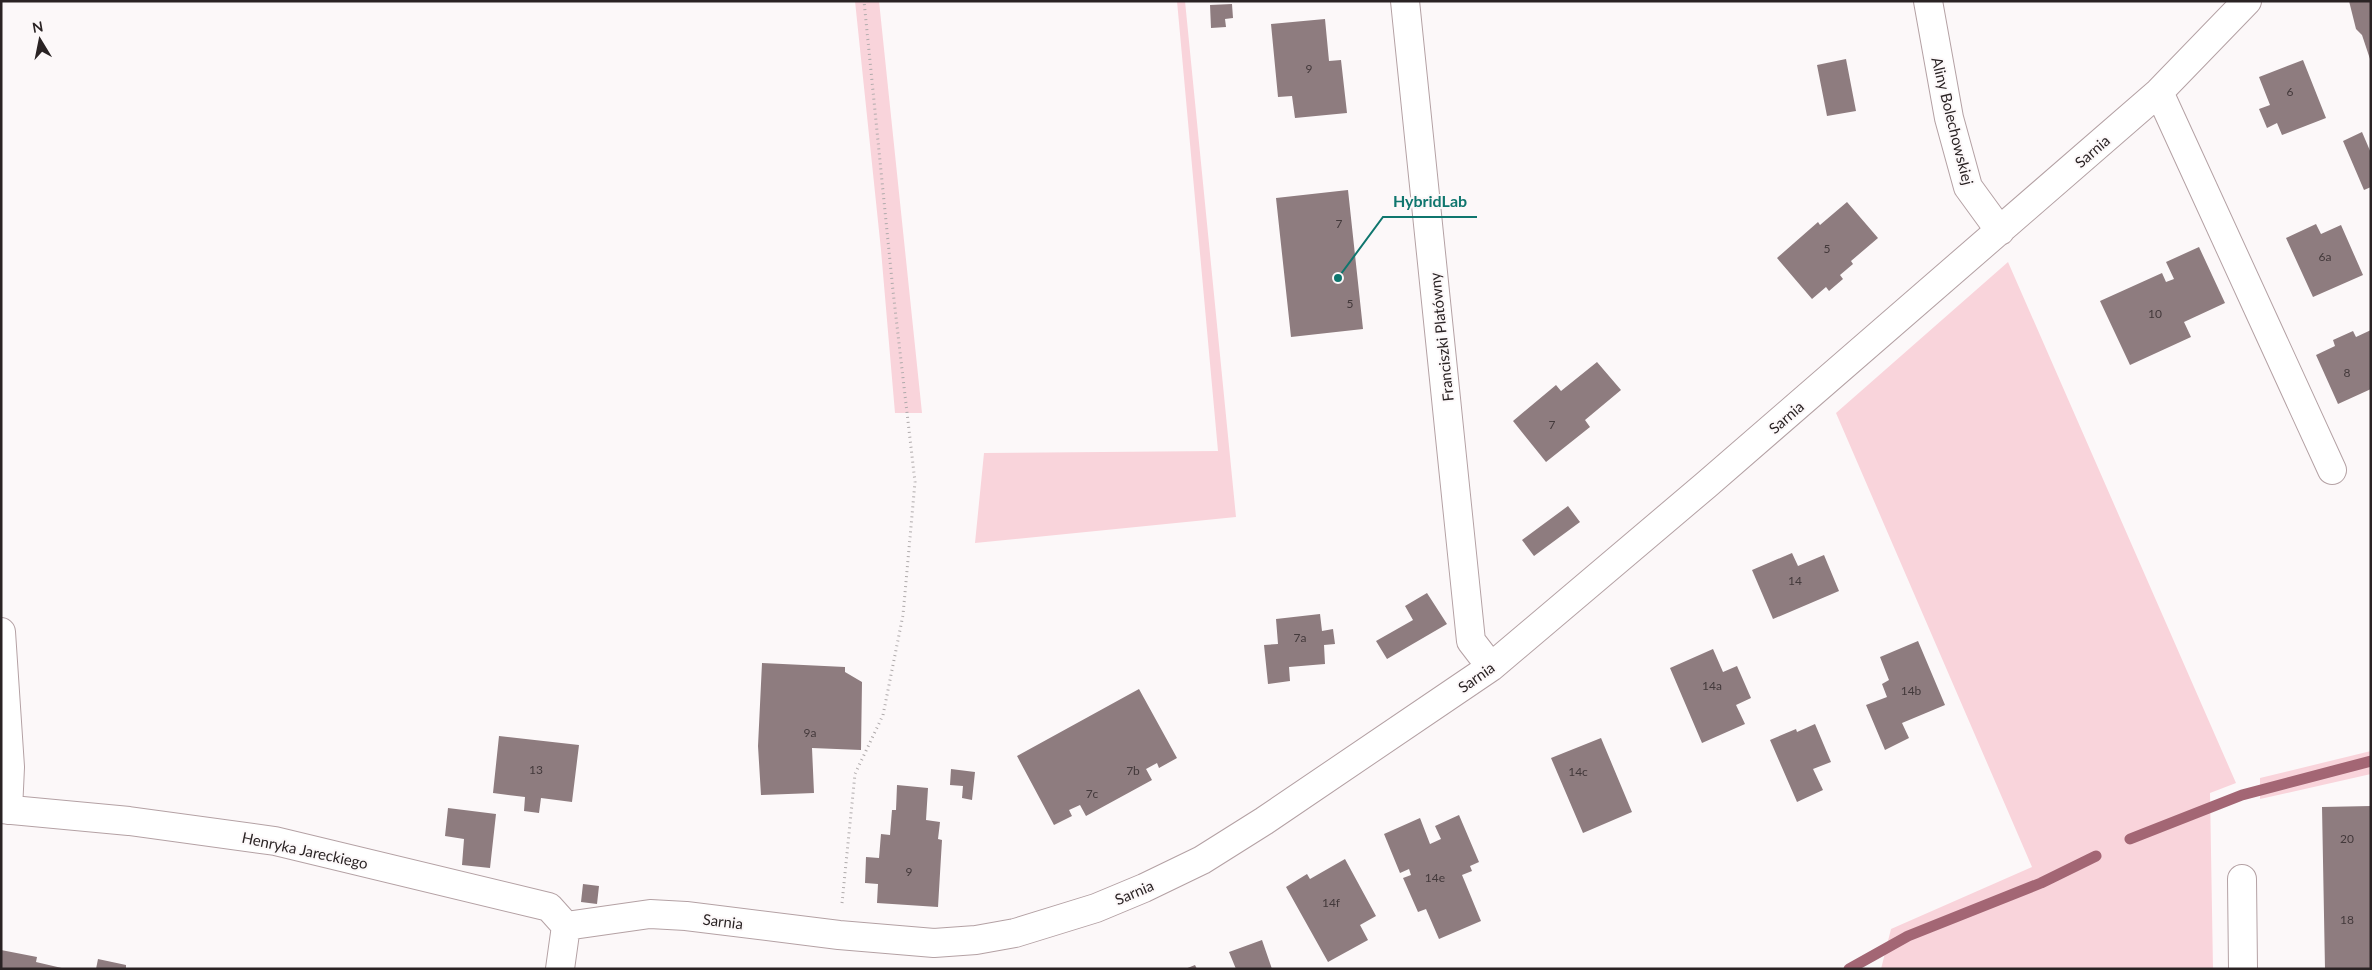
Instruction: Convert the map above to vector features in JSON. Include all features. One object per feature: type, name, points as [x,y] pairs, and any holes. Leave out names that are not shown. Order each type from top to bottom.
[{"type":"street","name":"Franciszki Platówny","points":[[1405,1],[1471,641],[1491,667]]},
{"type":"street","name":"Aliny Bolechowskiej","points":[[1928,1],[1949,118],[1968,188],[2000,231]]},
{"type":"street","name":"Sarnia","points":[[566,926],[650,914],[686,916],[839,935],[934,943],[976,940],[1023,931],[1104,904],[1202,860],[1264,821],[1491,667],[1706,485],[2160,92],[2247,1]]},
{"type":"street","points":[[2160,92],[2332,470]]},
{"type":"street","points":[[1,632],[10,767],[5,810]]},
{"type":"street","name":"Henryka Jareckiego","points":[[5,810],[129,821],[275,841],[549,907],[566,926]]},
{"type":"street","points":[[2242,879],[2243,969]]},
{"type":"street","points":[[560,969],[566,926]]},
{"type":"path","points":[[839,935],[854,774],[882,715],[890,679],[903,615],[916,482],[893,291],[864,1]]},
{"type":"shaded area","points":[[855,1],[879,1],[922,413],[895,413],[881,250]]},
{"type":"shaded area","points":[[1177,1],[1185,1],[1236,517],[975,543],[984,453],[1218,451]]},
{"type":"shaded area","points":[[2008,262],[2236,783],[2210,793],[2213,969],[1881,969],[1891,929],[2032,867],[1836,413]]},
{"type":"shaded area","points":[[2371,751],[2371,774],[2260,799],[2260,778]]},
{"type":"building","points":[[2349,1],[2371,1],[2371,62],[2362,35],[2356,29]]},
{"type":"building","points":[[1232,4],[1233,18],[1225,19],[1226,27],[1211,28],[1210,5]]},
{"type":"building","points":[[1325,19],[1329,61],[1341,60],[1347,113],[1295,118],[1292,96],[1278,97],[1271,24]]},
{"type":"building","points":[[1846,59],[1856,111],[1827,116],[1817,65]]},
{"type":"building","points":[[2303,60],[2326,118],[2282,135],[2277,123],[2267,128],[2259,109],[2270,105],[2259,77]]},
{"type":"building","points":[[2362,132],[2371,153],[2371,187],[2364,190],[2343,141]]},
{"type":"building","points":[[1348,190],[1363,329],[1291,337],[1276,198]]},
{"type":"building","points":[[1847,202],[1878,238],[1851,261],[1853,264],[1840,275],[1843,279],[1829,291],[1826,287],[1812,299],[1777,258],[1818,222],[1820,225]]},
{"type":"building","points":[[2316,224],[2321,234],[2341,225],[2363,275],[2313,297],[2286,238]]},
{"type":"building","points":[[2199,247],[2225,303],[2184,322],[2191,337],[2130,365],[2100,301],[2162,273],[2166,282],[2174,279],[2166,262]]},
{"type":"building","points":[[2371,330],[2371,389],[2338,404],[2316,355],[2335,346],[2333,340],[2353,331],[2356,337]]},
{"type":"building","points":[[1597,362],[1621,390],[1585,420],[1590,427],[1546,462],[1513,421],[1556,385],[1561,391]]},
{"type":"building","points":[[1568,506],[1580,522],[1534,556],[1522,540]]},
{"type":"building","points":[[1792,553],[1798,566],[1824,555],[1839,591],[1773,619],[1752,570]]},
{"type":"building","points":[[1427,593],[1447,624],[1387,659],[1376,641],[1413,620],[1405,606]]},
{"type":"building","points":[[1320,614],[1322,631],[1333,629],[1335,644],[1324,645],[1325,664],[1289,667],[1290,681],[1268,684],[1264,645],[1278,644],[1276,619]]},
{"type":"building","points":[[1918,641],[1945,705],[1902,723],[1909,738],[1885,750],[1866,705],[1887,697],[1882,684],[1889,680],[1880,657]]},
{"type":"building","points":[[1713,649],[1723,672],[1737,666],[1751,698],[1736,705],[1745,724],[1702,743],[1670,668]]},
{"type":"building","points":[[762,663],[845,667],[845,672],[862,682],[861,750],[812,748],[814,793],[761,795],[758,746]]},
{"type":"building","points":[[1139,689],[1177,758],[1159,768],[1157,763],[1146,769],[1152,780],[1086,816],[1080,805],[1069,810],[1072,816],[1054,825],[1017,756]]},
{"type":"building","points":[[1815,724],[1831,762],[1813,769],[1823,790],[1797,802],[1770,740],[1796,729],[1797,732]]},
{"type":"building","points":[[499,736],[579,745],[572,802],[541,798],[539,813],[524,811],[525,797],[493,793]]},
{"type":"building","points":[[1601,738],[1632,812],[1583,833],[1551,758]]},
{"type":"building","points":[[951,769],[975,772],[972,800],[962,798],[963,786],[950,785]]},
{"type":"building","points":[[897,785],[928,788],[926,820],[940,822],[938,839],[942,840],[938,907],[877,903],[878,884],[865,883],[866,857],[879,858],[881,834],[890,835],[892,810],[896,810]]},
{"type":"building","points":[[2371,806],[2371,969],[2325,969],[2322,807]]},
{"type":"building","points":[[448,808],[496,814],[490,868],[462,865],[464,839],[445,836]]},
{"type":"building","points":[[1459,815],[1479,862],[1470,866],[1472,871],[1462,875],[1481,921],[1439,939],[1426,909],[1418,912],[1403,878],[1411,875],[1409,869],[1400,873],[1384,834],[1420,818],[1430,844],[1441,839],[1435,826]]},
{"type":"building","points":[[1345,859],[1376,916],[1360,925],[1368,940],[1328,962],[1286,887],[1307,874],[1310,879]]},
{"type":"building","points":[[583,884],[599,886],[597,904],[581,902]]},
{"type":"building","points":[[1262,940],[1272,969],[1236,969],[1229,952]]},
{"type":"building","points":[[1,950],[37,957],[36,962],[66,969],[1,969]]},
{"type":"building","points":[[98,959],[126,965],[126,969],[96,969]]},
{"type":"building","points":[[1195,965],[1197,969],[1185,969]]},
{"type":"waterway","points":[[2130,839],[2242,795],[2371,761]]},
{"type":"waterway","points":[[1849,969],[1908,936],[2041,883],[2096,856]]},
{"type":"place","name":"HybridLab","points":[[1338,278]]}]
